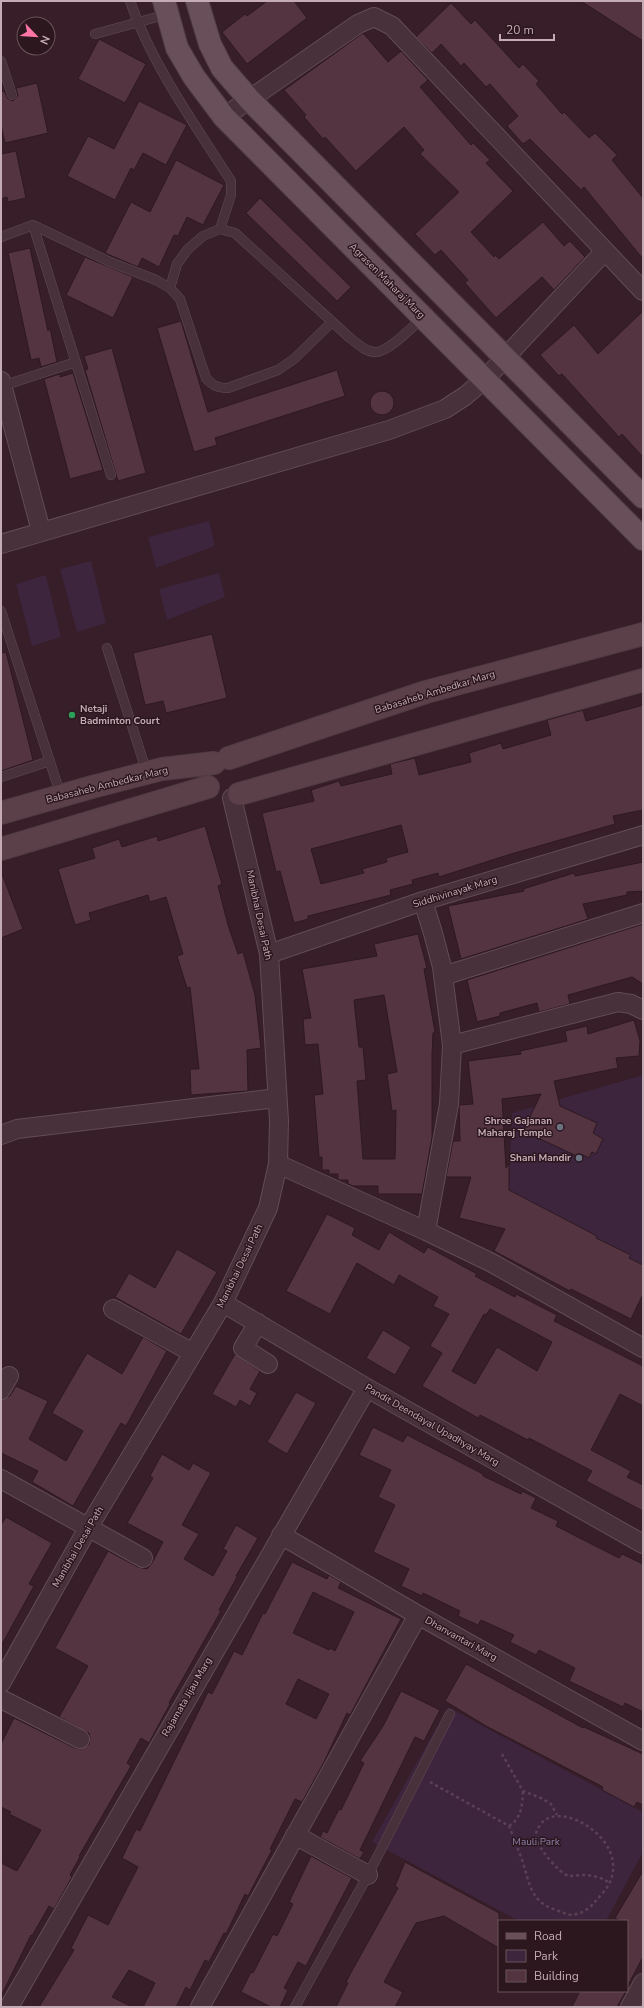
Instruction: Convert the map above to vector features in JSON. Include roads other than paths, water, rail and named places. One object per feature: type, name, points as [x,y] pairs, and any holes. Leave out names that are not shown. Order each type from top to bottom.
[{"type":"main road","points":[[197,1],[210,44],[222,68],[249,99],[643,497]]},
{"type":"main road","name":"Agrasen Maharaj Marg","points":[[166,8],[177,48],[194,77],[224,117],[643,539]]},
{"type":"main road","name":"Babasaheb Ambedkar Marg","points":[[1,813],[162,769],[221,760],[426,692],[643,634]]},
{"type":"main road","points":[[235,796],[245,785],[246,773],[239,763],[221,760],[209,768],[206,776],[208,787],[213,794],[220,797],[235,796],[643,680]]},
{"type":"main road","points":[[1,849],[208,787]]},
{"type":"street","points":[[224,117],[358,24],[374,17],[392,26],[604,252],[643,291]]},
{"type":"street","points":[[1,544],[389,430],[444,409],[465,396],[485,379],[604,252]]},
{"type":"street","points":[[2,384],[41,531]]},
{"type":"street","name":"Manibhai Desai Path","points":[[1,1684],[7,1658],[88,1528],[223,1303],[268,1208],[278,1164],[277,1098],[269,954],[235,796]]},
{"type":"street","name":"Siddhivinayak Marg","points":[[269,954],[423,901],[643,836]]},
{"type":"street","points":[[423,901],[433,932],[443,976],[452,1045],[449,1104],[426,1231]]},
{"type":"street","points":[[443,976],[643,913]]},
{"type":"street","points":[[452,1045],[618,1002],[631,1004],[643,1010]]},
{"type":"street","points":[[1,1136],[17,1129],[277,1098]]},
{"type":"street","points":[[278,1164],[426,1231],[492,1263],[643,1348]]},
{"type":"street","name":"Pandit Deendayal Upadhyay Marg","points":[[223,1303],[367,1388],[643,1544]]},
{"type":"street","points":[[113,1309],[193,1353]]},
{"type":"street","points":[[258,1323],[243,1348],[268,1364]]},
{"type":"street","name":"Rajamata Jijau Marg","points":[[8,2007],[367,1388]]},
{"type":"street","points":[[1,1479],[143,1558]]},
{"type":"street","name":"Dhanvantari Marg","points":[[281,1535],[418,1615],[643,1741]]},
{"type":"street","points":[[202,2006],[418,1615]]},
{"type":"street","points":[[1,1699],[80,1739]]},
{"type":"street","points":[[296,1835],[368,1875]]},
{"type":"street","points":[[630,2007],[643,1983]]},
{"type":"lane","points":[[130,1],[137,22],[178,98],[231,181],[231,195],[220,229]]},
{"type":"lane","points":[[95,34],[137,22],[166,8]]},
{"type":"lane","points":[[1,61],[12,95]]},
{"type":"lane","points":[[1,237],[33,225],[110,262],[156,280],[170,288],[180,299],[206,378],[212,385],[220,388],[235,386],[278,370],[294,359],[332,322]]},
{"type":"lane","points":[[33,225],[111,475]]},
{"type":"lane","points":[[170,288],[177,264],[188,249],[203,236],[220,229],[235,233],[332,322],[365,349],[374,353],[384,351],[423,317]]},
{"type":"lane","points":[[2,384],[76,362]]},
{"type":"lane","points":[[1,611],[61,796]]},
{"type":"lane","points":[[107,648],[147,773]]},
{"type":"lane","points":[[1,777],[50,761]]},
{"type":"lane","points":[[295,2007],[368,1875],[450,1714]]},
{"type":"place","name":"Netaji Badminton Court","points":[[72,715]]},
{"type":"place","name":"Shree Gajanan Maharaj Temple","points":[[560,1127]]},
{"type":"place","name":"Shani Mandir","points":[[579,1158]]},
{"type":"park label","name":"Mauli Park","points":[[536,1842]]}]
